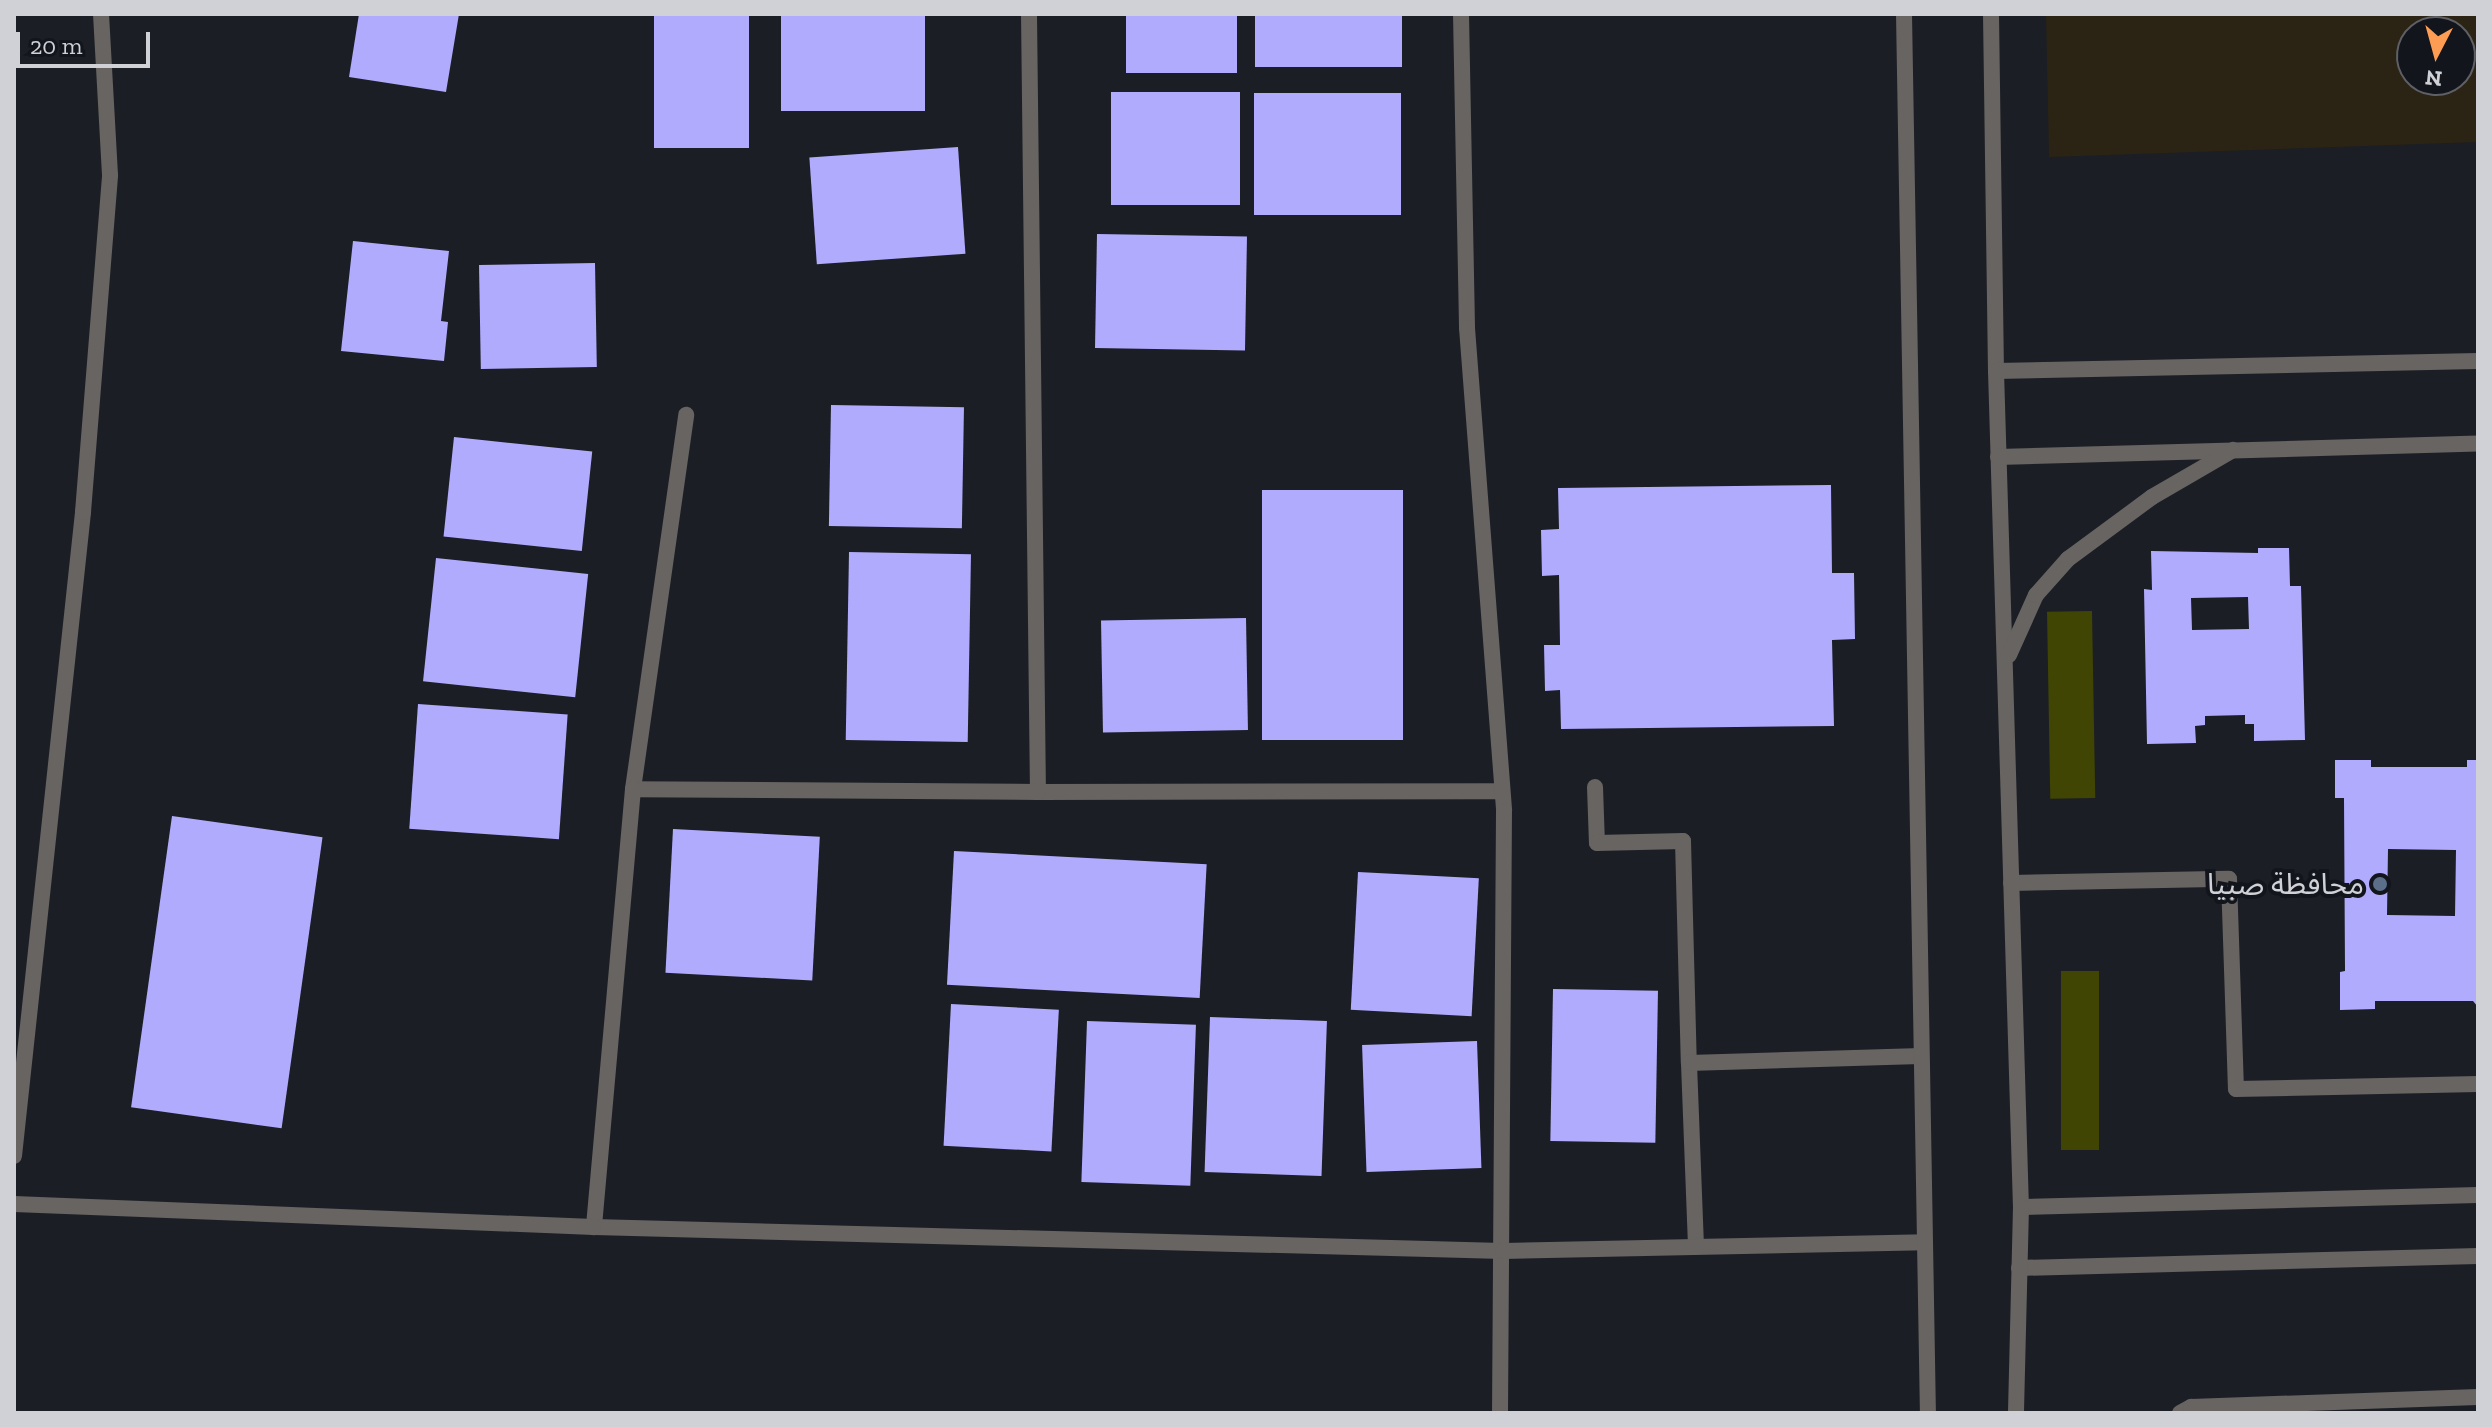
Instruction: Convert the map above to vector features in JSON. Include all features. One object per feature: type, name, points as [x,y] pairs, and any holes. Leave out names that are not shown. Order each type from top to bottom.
[{"type":"street","points":[[14,1156],[83,512],[110,175],[101,14]]},
{"type":"street","points":[[1029,14],[1038,792]]},
{"type":"street","points":[[1461,14],[1467,328],[1502,791],[1503,1251],[1500,1413]]},
{"type":"street","points":[[1904,14],[1928,1413]]},
{"type":"street","points":[[1991,14],[1998,457],[2021,1207],[2016,1413]]},
{"type":"street","points":[[1996,371],[2478,361]]},
{"type":"street","points":[[594,1227],[633,789],[686,415]]},
{"type":"street","points":[[1998,457],[2478,444]]},
{"type":"street","points":[[2005,668],[2020,620],[2068,559],[2152,497],[2233,450]]},
{"type":"street","points":[[1595,787],[1597,843],[1683,841],[1696,1246]]},
{"type":"street","points":[[633,789],[1502,791]]},
{"type":"street","points":[[2011,883],[2229,879],[2236,1089],[2478,1084]]},
{"type":"street","points":[[1689,1063],[1921,1056]]},
{"type":"street","points":[[2021,1207],[2478,1195]]},
{"type":"street","points":[[14,1204],[594,1227],[1503,1251],[1925,1242]]},
{"type":"street","points":[[2019,1268],[2478,1256]]},
{"type":"street","points":[[2180,1413],[2191,1407],[2478,1397]]},
{"type":"shaded area","points":[[2046,14],[2478,14],[2478,142],[2049,157]]},
{"type":"green space","points":[[2092,611],[2095,798],[2050,799],[2047,612]]},
{"type":"green space","points":[[2061,971],[2099,971],[2099,1150],[2061,1150]]},
{"type":"building","points":[[359,14],[459,14],[446,92],[349,77]]},
{"type":"building","points":[[654,14],[749,14],[749,148],[654,148]]},
{"type":"building","points":[[781,14],[925,14],[925,111],[781,111]]},
{"type":"building","points":[[1126,14],[1237,14],[1237,73],[1126,73]]},
{"type":"building","points":[[1255,14],[1402,14],[1402,67],[1255,67]]},
{"type":"building","points":[[1111,92],[1240,92],[1240,205],[1111,205]]},
{"type":"building","points":[[1254,93],[1401,93],[1401,215],[1254,215]]},
{"type":"building","points":[[958,147],[965,254],[817,264],[809,157]]},
{"type":"building","points":[[1097,234],[1247,237],[1245,351],[1095,348]]},
{"type":"building","points":[[353,241],[449,251],[441,321],[448,322],[444,361],[341,351]]},
{"type":"building","points":[[595,263],[597,367],[481,369],[479,265]]},
{"type":"building","points":[[831,405],[964,407],[962,528],[829,526]]},
{"type":"building","points":[[454,437],[592,452],[582,551],[444,536]]},
{"type":"building","points":[[1831,485],[1832,573],[1854,573],[1855,639],[1832,640],[1834,726],[1561,729],[1560,690],[1545,691],[1544,645],[1560,645],[1559,575],[1542,576],[1541,530],[1559,529],[1558,488]]},
{"type":"building","points":[[1262,490],[1403,490],[1403,740],[1262,740]]},
{"type":"building","points":[[2258,548],[2289,548],[2290,586],[2301,586],[2305,740],[2254,741],[2254,724],[2245,724],[2245,715],[2205,716],[2205,725],[2195,726],[2196,743],[2147,744],[2144,589],[2152,590],[2151,551],[2258,553]],"holes":[[[2248,597],[2249,629],[2192,630],[2191,598]]]},
{"type":"building","points":[[849,552],[971,554],[968,742],[846,740]]},
{"type":"building","points":[[436,558],[588,574],[575,697],[423,681]]},
{"type":"building","points":[[1246,618],[1248,730],[1103,733],[1101,621]]},
{"type":"building","points":[[418,704],[568,714],[559,839],[409,829]]},
{"type":"building","points":[[2335,760],[2371,760],[2371,767],[2467,767],[2467,760],[2478,760],[2478,1007],[2473,1001],[2375,1001],[2375,1009],[2340,1010],[2340,972],[2345,971],[2344,798],[2335,798]],"holes":[[[2388,849],[2456,850],[2455,916],[2387,915]]]},
{"type":"building","points":[[172,816],[323,837],[282,1128],[131,1107]]},
{"type":"building","points":[[673,829],[820,837],[812,980],[665,973]]},
{"type":"building","points":[[954,851],[1207,864],[1200,998],[947,985]]},
{"type":"building","points":[[1358,872],[1479,878],[1472,1016],[1351,1010]]},
{"type":"building","points":[[1553,989],[1658,991],[1655,1143],[1550,1141]]},
{"type":"building","points":[[951,1004],[1059,1010],[1051,1151],[944,1146]]},
{"type":"building","points":[[1210,1017],[1327,1021],[1322,1176],[1205,1172]]},
{"type":"building","points":[[1087,1021],[1196,1025],[1190,1186],[1081,1182]]},
{"type":"building","points":[[1477,1041],[1481,1168],[1367,1172],[1362,1045]]},
{"type":"place","name":"محافظة صبيا","points":[[2380,884]]}]
